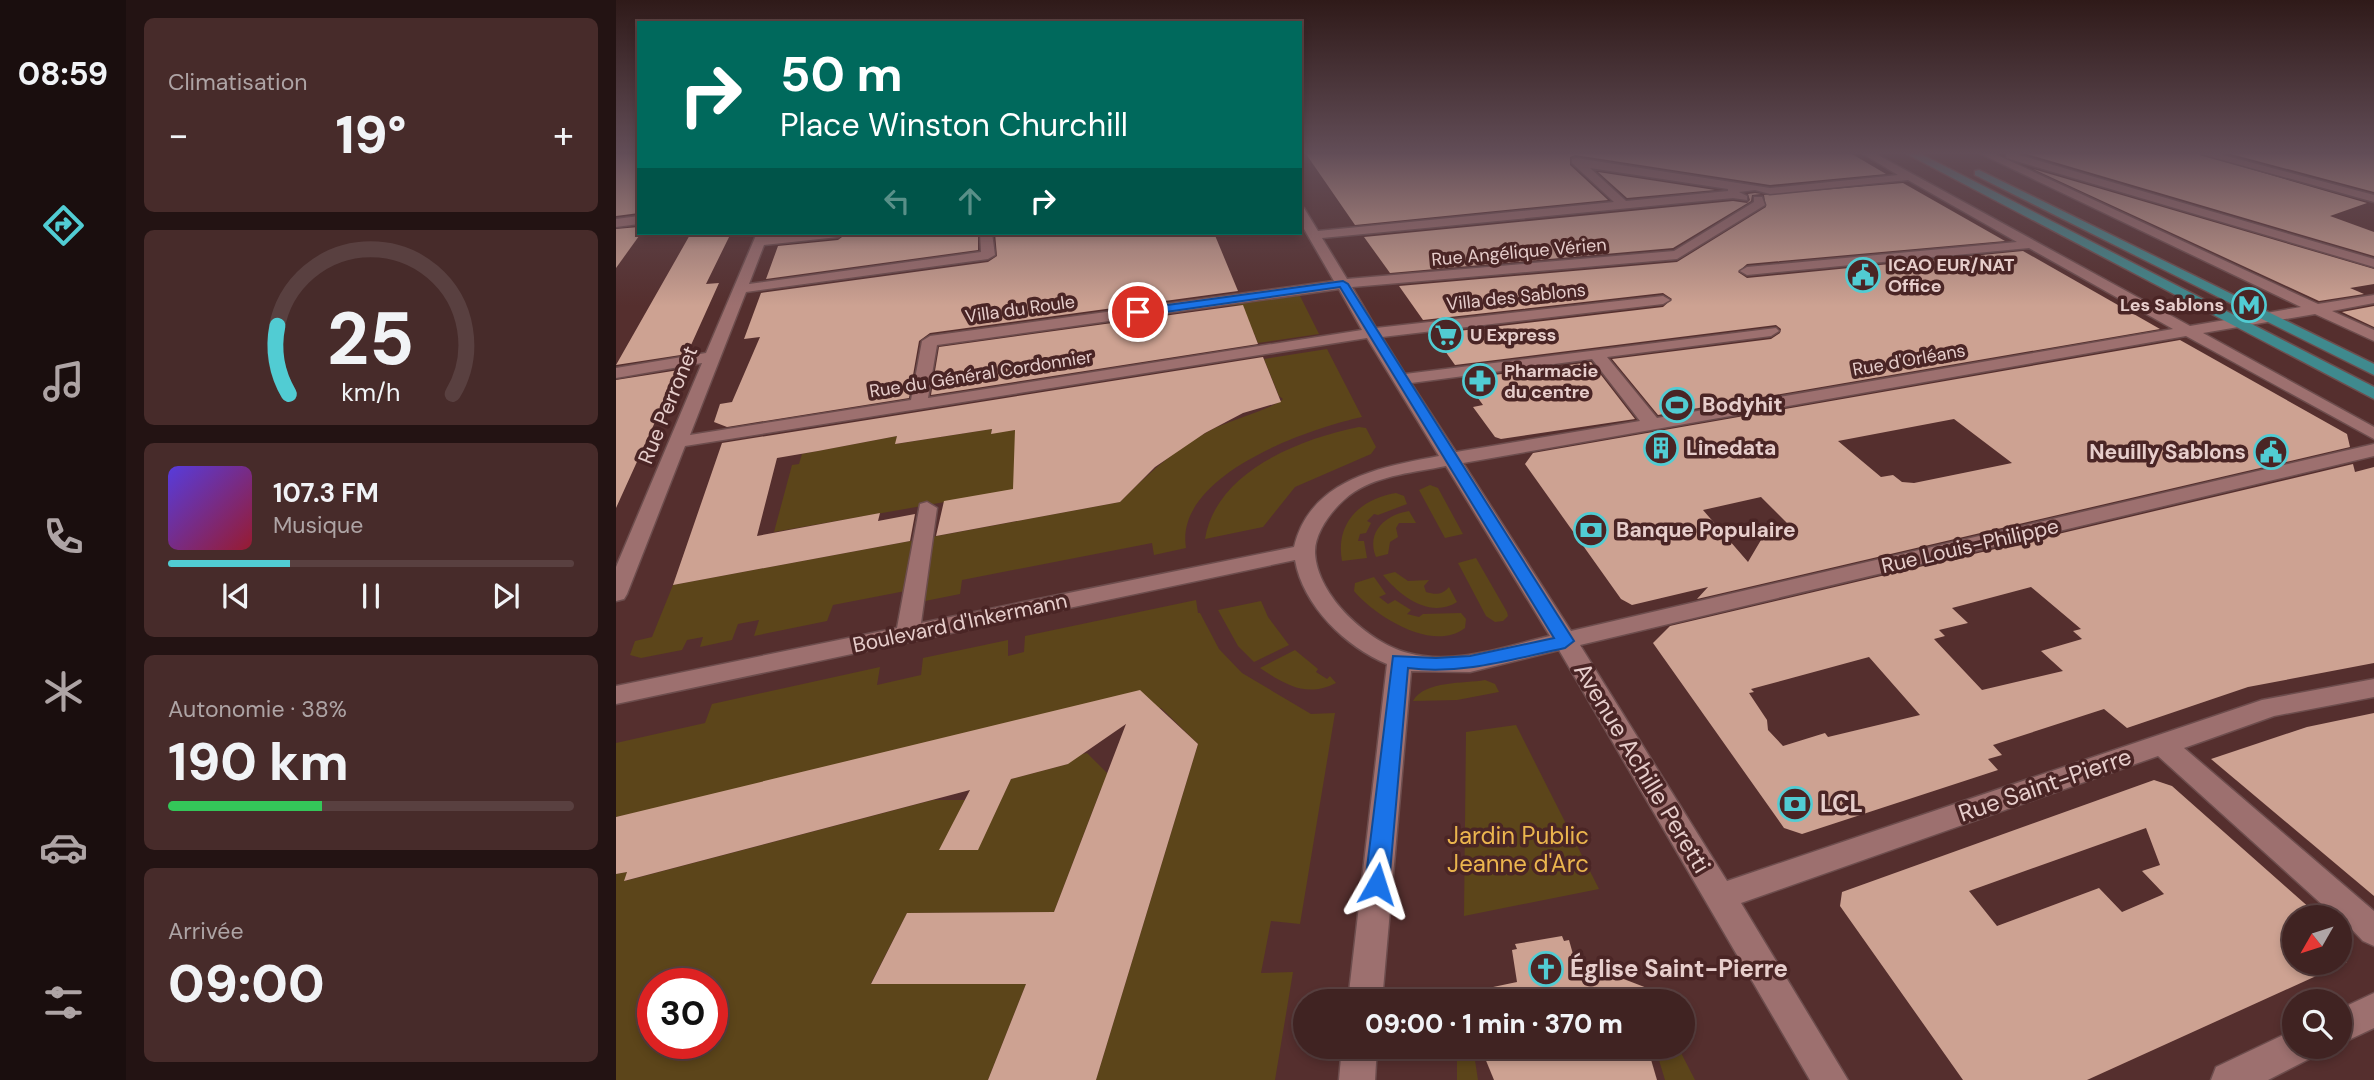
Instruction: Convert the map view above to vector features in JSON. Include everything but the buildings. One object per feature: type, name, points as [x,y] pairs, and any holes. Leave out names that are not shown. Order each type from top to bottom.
[{"type":"main road","points":[[2007,204],[2374,394]]},
{"type":"main road","points":[[2041,204],[2374,370]]},
{"type":"street","points":[[1313,235],[1629,204]]},
{"type":"street","name":"Rue Angélique Vérien","points":[[1343,284],[1677,255],[1759,204]]},
{"type":"street","points":[[1960,204],[2374,434]]},
{"type":"street","points":[[2092,204],[2374,337]]},
{"type":"street","points":[[2173,204],[2374,263]]},
{"type":"street","name":"Avenue Achille Peretti","points":[[1302,215],[1565,641],[1830,1080]]},
{"type":"street","points":[[616,223],[637,220]]},
{"type":"street","points":[[761,238],[807,235]]},
{"type":"street","points":[[740,289],[988,255],[986,235]]},
{"type":"street","name":"Rue Perronet","points":[[616,594],[761,238]]},
{"type":"street","points":[[1747,271],[2033,244]]},
{"type":"street","name":"Villa du Roule","points":[[919,403],[930,341],[1343,284]]},
{"type":"street","name":"Rue d'Orléans","points":[[1303,552],[1317,519],[1332,500],[1350,486],[1451,459],[2374,299]]},
{"type":"street","name":"Villa des Sablons","points":[[1373,332],[1663,300]]},
{"type":"street","points":[[1402,379],[1771,331]]},
{"type":"street","name":"Rue du Général Cordonnier","points":[[678,442],[1373,332]]},
{"type":"street","points":[[1596,354],[1652,424]]},
{"type":"street","points":[[616,373],[712,357]]},
{"type":"street","name":"Rue Louis-Philippe","points":[[1400,660],[1436,665],[1470,663],[2374,450]]},
{"type":"street","points":[[908,634],[927,508]]},
{"type":"street","points":[[1303,552],[1313,585],[1335,616],[1365,640],[1400,660],[1366,989]]},
{"type":"street","name":"Boulevard d'Inkermann","points":[[616,695],[1303,552]]},
{"type":"street","name":"Rue Saint-Pierre","points":[[1720,897],[2271,707],[2374,688]]},
{"type":"street","points":[[2163,745],[2374,930]]},
{"type":"street","points":[[2352,1021],[2374,1010]]},
{"type":"street","points":[[2230,1080],[2282,1054]]},
{"type":"street","points":[[1357,1080],[1359,1059]]},
{"type":"green space","points":[[1299,294],[1319,334],[1258,343],[1242,305],[1205,307]]},
{"type":"green space","points":[[1327,349],[1362,417],[1279,444],[1222,478],[1201,498],[1188,522],[1186,548],[1154,555],[1152,543],[962,580],[960,594],[920,602],[921,588],[833,605],[827,621],[754,636],[759,620],[738,624],[732,640],[700,647],[703,637],[687,640],[682,650],[641,658],[630,655],[635,641],[652,637],[673,585],[1120,502],[1153,470],[1188,444],[1215,428],[1283,399],[1279,396],[1264,359]]},
{"type":"green space","points":[[1366,428],[1376,447],[1371,454],[1295,487],[1263,527],[1205,539],[1212,515],[1225,494],[1243,477],[1287,450],[1336,432]]},
{"type":"green space","points":[[992,429],[991,433],[1016,430],[1047,454],[1013,490],[774,532],[792,465],[799,464],[802,454],[897,436],[896,444]]},
{"type":"green space","points":[[1430,485],[1438,488],[1463,534],[1445,538],[1419,490]]},
{"type":"green space","points":[[1396,493],[1404,496],[1407,504],[1378,515],[1374,514],[1367,521],[1371,523],[1366,533],[1360,534],[1358,541],[1364,541],[1367,558],[1342,561],[1342,535],[1353,515],[1371,501]]},
{"type":"green space","points":[[1409,511],[1416,523],[1399,523],[1396,528],[1398,537],[1390,542],[1388,554],[1376,557],[1374,540],[1380,526],[1392,516]]},
{"type":"green space","points":[[1476,558],[1507,612],[1508,616],[1503,621],[1495,622],[1486,616],[1458,563]]},
{"type":"green space","points":[[1395,572],[1408,581],[1429,580],[1424,586],[1426,592],[1433,594],[1444,592],[1449,587],[1457,602],[1436,608],[1416,603],[1383,575]]},
{"type":"green space","points":[[1374,577],[1386,594],[1379,597],[1388,604],[1395,600],[1411,610],[1407,614],[1419,617],[1423,614],[1461,613],[1466,619],[1465,628],[1452,635],[1437,636],[1421,634],[1390,620],[1363,601],[1354,591],[1355,583]]},
{"type":"green space","points":[[1196,600],[1198,613],[1219,649],[1242,673],[1311,714],[1335,713],[1300,924],[1271,921],[1261,973],[1293,972],[1275,1080],[1096,1080],[1198,744],[1161,708],[616,817],[616,743],[705,723],[712,704],[880,667],[877,685],[921,675],[923,658],[1008,640],[1008,656],[1024,652],[1025,636]]},
{"type":"green space","points":[[1261,601],[1268,617],[1289,645],[1254,662],[1238,646],[1218,610]]},
{"type":"green space","points":[[1295,650],[1318,669],[1316,672],[1327,679],[1330,676],[1336,683],[1316,689],[1297,688],[1260,668]]},
{"type":"green space","points":[[1485,680],[1495,684],[1499,692],[1457,700],[1413,701],[1426,689],[1436,686]]},
{"type":"green space","name":"Jardin Public Jeanne d'Arc","points":[[1516,725],[1599,889],[1464,916],[1466,732]]},
{"type":"green space","points":[[1087,753],[1112,778],[1101,789],[1054,912],[907,913],[871,983],[1026,984],[988,1080],[616,1080],[616,874],[627,872],[625,881],[933,800],[965,800],[940,850],[977,850],[1011,779],[1068,764],[1074,756]]},
{"type":"green space","points":[[1457,1059],[1475,1059],[1478,1080],[1457,1080]]},
{"type":"green space","points":[[1659,1059],[1684,1059],[1695,1080],[1665,1080]]},
{"type":"place","name":"ICAO EUR/NAT Office","points":[[1863,275]]},
{"type":"place","name":"Les Sablons","points":[[2249,305]]},
{"type":"place","name":"U Express","points":[[1446,335]]},
{"type":"place","name":"Pharmacie du centre","points":[[1480,381]]},
{"type":"place","name":"Bodyhit","points":[[1677,405]]},
{"type":"place","name":"Linedata","points":[[1661,448]]},
{"type":"place","name":"Neuilly Sablons","points":[[2271,452]]},
{"type":"place","name":"Banque Populaire","points":[[1591,530]]},
{"type":"place","name":"LCL","points":[[1795,804]]},
{"type":"place","name":"Église Saint-Pierre","points":[[1546,969]]},
{"type":"route","points":[[1138,312],[1343,284],[1565,641],[1470,663],[1436,665],[1400,660],[1377,884]]}]
